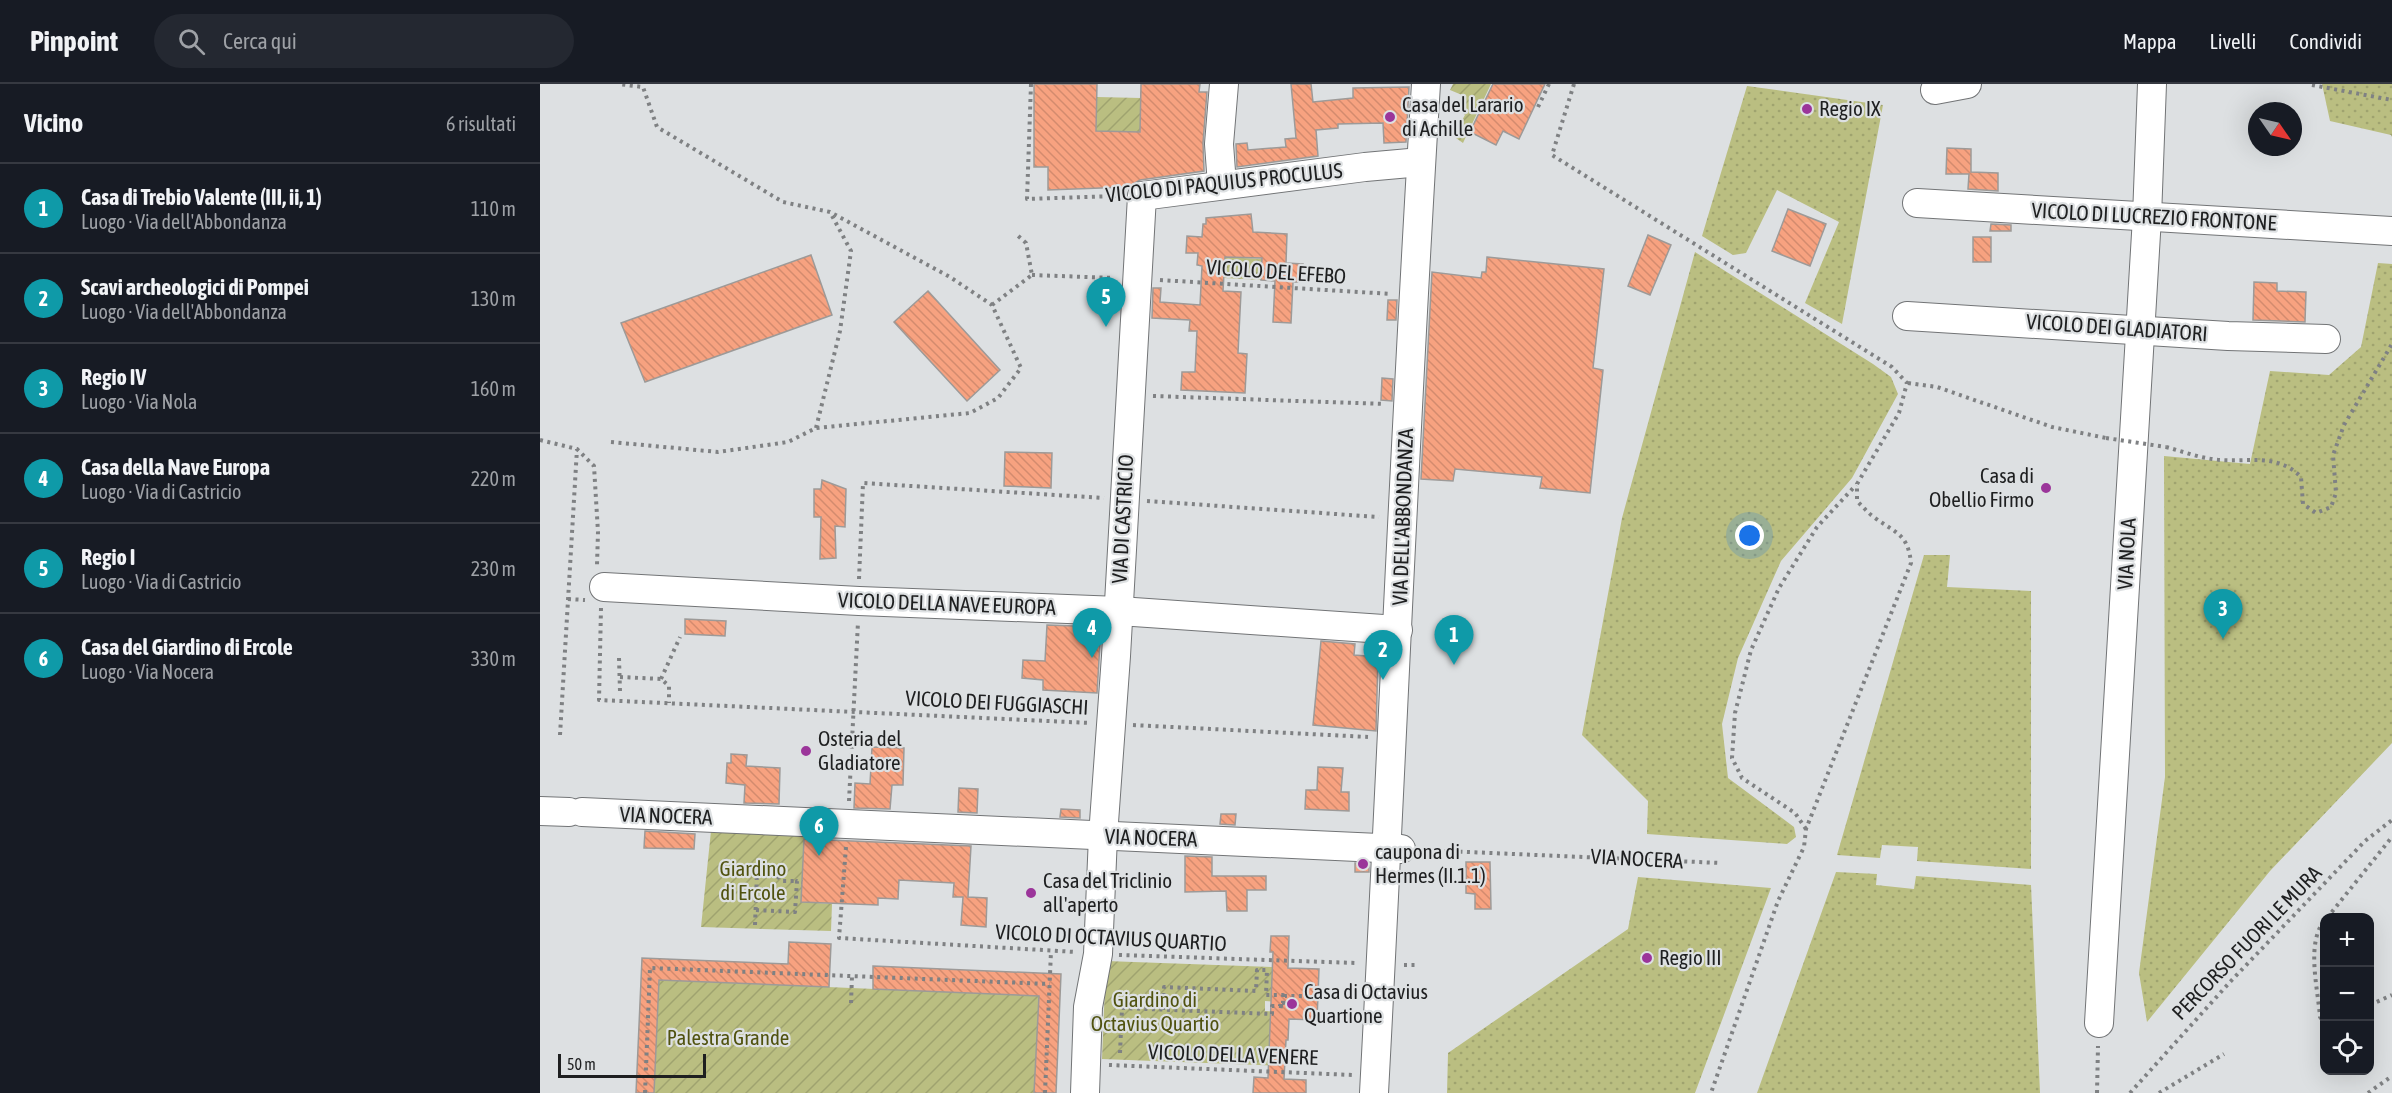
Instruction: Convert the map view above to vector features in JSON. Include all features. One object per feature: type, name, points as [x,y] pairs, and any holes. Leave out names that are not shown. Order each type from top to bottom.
[{"type":"street","points":[[1222,185],[1219,144],[1224,84]]},
{"type":"street","name":"VIA DELL'ABBONDANZA","points":[[1368,1084],[1395,848],[1393,739],[1407,405],[1426,84]]},
{"type":"street","points":[[1935,90],[1967,84]]},
{"type":"street","name":"VIA NOLA","points":[[2098,1031],[2110,867],[2147,217],[2152,84]]},
{"type":"street","name":"VICOLO DI PAQUIUS PROCULUS","points":[[1142,196],[1365,167],[1421,162]]},
{"type":"street","name":"VIA DI CASTRICIO","points":[[1085,1093],[1088,1007],[1098,954],[1103,836],[1119,611],[1142,196]]},
{"type":"street","name":"VICOLO DI LUCREZIO FRONTONE","points":[[1917,203],[2392,231]]},
{"type":"street","name":"VICOLO DEI GLADIATORI","points":[[1907,316],[2228,336],[2326,339]]},
{"type":"street","name":"VICOLO DELLA NAVE EUROPA","points":[[604,586],[859,601],[1119,611],[1398,630]]},
{"type":"street","name":"VIA NOCERA","points":[[540,811],[1395,848]]},
{"type":"path","points":[[611,442],[718,453],[788,442],[816,428],[970,413],[998,398],[1021,368],[992,305],[950,278],[830,212],[783,202],[657,127],[643,87],[618,84]]},
{"type":"path","name":"VICOLO DI PAQUIUS PROCULUS","points":[[1031,84],[1027,199],[1142,196]]},
{"type":"path","points":[[1538,107],[1550,84]]},
{"type":"path","points":[[1574,84],[1552,155],[1892,367],[1907,383],[1937,387],[2052,427],[2166,447],[2212,459],[2274,461],[2290,466],[2301,477],[2303,504],[2316,513],[2331,507],[2336,493],[2333,454],[2336,445],[2344,425],[2392,344]]},
{"type":"path","points":[[2312,85],[2392,100]]},
{"type":"path","points":[[816,428],[840,331],[851,251],[830,212]]},
{"type":"path","points":[[992,305],[1032,275],[1026,243],[1016,234]]},
{"type":"path","name":"VICOLO DEL EFEBO","points":[[1032,275],[1136,278],[1414,296]]},
{"type":"path","points":[[1806,829],[1795,813],[1742,778],[1732,758],[1735,714],[1751,650],[1779,588],[1817,527],[1857,484],[1899,413],[1907,383]]},
{"type":"path","points":[[1130,395],[1407,405]]},
{"type":"path","points":[[540,440],[577,449],[594,466],[598,532],[596,580],[604,586]]},
{"type":"path","points":[[560,735],[577,449]]},
{"type":"path","points":[[1711,1093],[1778,901],[1803,847],[1806,829],[1911,563],[1910,547],[1899,533],[1873,517],[1857,501],[1857,484]]},
{"type":"path","name":"VICOLO DEI FUGGIASCHI","points":[[604,586],[601,602],[599,700],[1393,739]]},
{"type":"path","points":[[661,679],[680,638]]},
{"type":"path","points":[[620,658],[620,691]]},
{"type":"path","points":[[620,677],[661,679],[669,686],[669,703]]},
{"type":"path","name":"PERCORSO FUORI LE MURA","points":[[2130,1093],[2230,982],[2357,850],[2392,820]]},
{"type":"path","name":"PERCORSO FUORI LE MURA","points":[[2331,913],[2392,837]]},
{"type":"path","name":"VIA NOCERA","points":[[1395,848],[1721,863]]},
{"type":"path","points":[[755,925],[757,872],[774,873],[782,881],[799,882],[795,912],[756,910]]},
{"type":"path","name":"PERCORSO FUORI LE MURA","points":[[2320,928],[2315,935],[2314,953],[2320,1017],[2324,1021]]},
{"type":"path","name":"VICOLO DI OCTAVIUS QUARTIO","points":[[839,938],[1098,954],[1382,964]]},
{"type":"path","points":[[1045,1093],[1051,951]]},
{"type":"path","points":[[645,1093],[650,968],[1050,984]]},
{"type":"path","points":[[1163,1010],[1164,987],[1256,991],[1257,970],[1267,970],[1266,995],[1283,995],[1283,1002],[1280,1002],[1280,1006]]},
{"type":"path","points":[[851,1003],[852,976]]},
{"type":"path","points":[[2374,1003],[2392,995]]},
{"type":"path","points":[[1120,1053],[1122,1008],[1272,1014],[1272,1006],[1285,1007],[1285,996],[1303,996]]},
{"type":"path","points":[[2097,1093],[2098,1031]]},
{"type":"path","points":[[2159,1093],[2224,1054]]},
{"type":"path","name":"VICOLO DELLA VENERE","points":[[1102,1065],[1368,1084]]},
{"type":"path","points":[[2368,1093],[2392,1076]]},
{"type":"green space","points":[[1453,84],[1491,84],[1463,143],[1453,136],[1465,115],[1456,108],[1462,95],[1450,90]]},
{"type":"green space","points":[[2322,84],[2392,84],[2392,137],[2330,121]]},
{"type":"green space","points":[[1747,86],[1883,105],[1842,324],[1805,303],[1839,222],[1777,190],[1746,253],[1733,255],[1702,236]]},
{"type":"green space","points":[[1097,97],[1141,98],[1140,132],[1096,131]]},
{"type":"green space","points":[[1695,252],[1873,364],[1891,377],[1898,394],[1852,478],[1781,561],[1738,658],[1722,724],[1728,778],[1794,827],[1796,837],[1787,844],[1647,834],[1648,801],[1582,735],[1622,518]]},
{"type":"green space","points":[[1225,257],[1262,259],[1261,280],[1224,278]]},
{"type":"green space","points":[[2378,263],[2392,264],[2392,743],[2270,871],[2147,1022],[2139,973],[2165,777],[2164,456],[2250,464],[2270,371],[2329,375],[2361,347]]},
{"type":"green space","points":[[1924,555],[1950,555],[1947,587],[2031,591],[2031,869],[1917,861],[1918,847],[1882,845],[1880,858],[1837,855]]},
{"type":"green space","name":"Giardino di Ercole","points":[[805,829],[801,902],[832,904],[831,931],[701,927],[711,831]]},
{"type":"green space","points":[[1836,872],[1877,874],[1876,885],[1914,889],[1916,876],[2031,885],[2040,1093],[1757,1093]]},
{"type":"green space","points":[[1638,877],[1771,888],[1695,1093],[1447,1093],[1448,1053],[1628,929]]},
{"type":"green space","name":"Giardino di Octavius Quartio","points":[[1106,961],[1272,967],[1281,1002],[1265,1001],[1265,1011],[1281,1012],[1270,1054],[1285,1055],[1285,1066],[1102,1059]]},
{"type":"green space","name":"Palestra Grande","points":[[659,980],[1039,996],[1034,1093],[654,1093]]},
{"type":"building","points":[[1034,84],[1097,84],[1096,131],[1140,132],[1141,84],[1200,84],[1199,92],[1207,92],[1203,143],[1204,171],[1140,180],[1128,187],[1048,190],[1048,167],[1034,167]]},
{"type":"building","points":[[1291,84],[1311,84],[1313,102],[1353,98],[1353,88],[1409,87],[1406,142],[1384,143],[1383,123],[1338,124],[1338,128],[1316,130],[1318,156],[1237,167],[1236,144],[1247,143],[1248,150],[1286,147],[1285,139],[1296,138]]},
{"type":"building","points":[[1493,84],[1545,84],[1519,139],[1503,131],[1496,145],[1470,132]]},
{"type":"building","points":[[1947,148],[1971,149],[1971,172],[1998,173],[1998,191],[1968,189],[1969,174],[1946,174]]},
{"type":"building","points":[[1788,209],[1826,224],[1810,266],[1772,251]]},
{"type":"building","points":[[1251,214],[1253,232],[1287,234],[1286,263],[1303,264],[1301,282],[1293,282],[1291,323],[1273,322],[1275,281],[1261,280],[1262,258],[1225,257],[1223,291],[1241,292],[1238,353],[1247,354],[1245,393],[1181,390],[1182,372],[1195,372],[1197,331],[1189,331],[1190,320],[1152,318],[1153,288],[1161,288],[1160,302],[1200,305],[1202,266],[1197,265],[1198,253],[1186,253],[1187,236],[1202,237],[1206,218]]},
{"type":"building","points":[[1991,224],[2011,225],[2011,231],[1990,231]]},
{"type":"building","points":[[1648,235],[1671,245],[1650,295],[1628,286]]},
{"type":"building","points":[[1973,237],[1991,237],[1991,262],[1973,262]]},
{"type":"building","points":[[811,255],[832,315],[645,382],[621,323]]},
{"type":"building","points":[[1487,257],[1604,269],[1593,368],[1603,370],[1590,493],[1540,488],[1542,477],[1455,469],[1453,481],[1421,479],[1432,272],[1481,278],[1482,272],[1486,272]]},
{"type":"building","points":[[2254,282],[2277,283],[2277,291],[2306,292],[2305,322],[2253,320]]},
{"type":"building","points":[[928,291],[1000,370],[967,401],[894,322]]},
{"type":"building","points":[[1388,300],[1397,300],[1396,320],[1387,320]]},
{"type":"building","points":[[1382,378],[1393,379],[1392,401],[1381,400]]},
{"type":"building","points":[[1005,452],[1052,453],[1051,488],[1004,486]]},
{"type":"building","points":[[822,480],[846,489],[845,527],[835,526],[836,558],[820,559],[821,517],[814,517],[814,489],[821,489]]},
{"type":"building","points":[[685,619],[726,621],[725,636],[685,634]]},
{"type":"building","points":[[1047,625],[1101,627],[1097,693],[1043,690],[1043,680],[1022,678],[1023,660],[1045,661]]},
{"type":"building","points":[[1321,641],[1355,644],[1354,655],[1378,657],[1376,731],[1313,725]]},
{"type":"building","points":[[872,747],[904,748],[903,785],[892,785],[890,809],[854,808],[855,783],[870,784]]},
{"type":"building","points":[[731,754],[747,755],[746,766],[780,768],[779,804],[744,803],[745,785],[726,783],[727,763],[731,763]]},
{"type":"building","points":[[1318,767],[1343,768],[1341,792],[1349,792],[1349,811],[1305,809],[1306,790],[1317,790]]},
{"type":"building","points":[[959,788],[978,789],[977,813],[958,812]]},
{"type":"building","points":[[1061,809],[1080,810],[1080,818],[1060,817]]},
{"type":"building","points":[[1221,814],[1236,814],[1235,825],[1220,824]]},
{"type":"building","points":[[645,831],[695,834],[694,849],[644,848]]},
{"type":"building","points":[[804,839],[971,846],[968,897],[987,898],[986,927],[961,925],[963,897],[953,897],[954,883],[899,880],[898,899],[878,898],[878,905],[801,902]]},
{"type":"building","points":[[1185,856],[1212,857],[1212,876],[1266,876],[1266,890],[1247,890],[1247,911],[1227,911],[1226,891],[1185,892]]},
{"type":"building","points":[[1466,862],[1490,862],[1491,909],[1475,909],[1475,894],[1466,893]]},
{"type":"building","points":[[1355,863],[1369,864],[1369,872],[1355,872]]},
{"type":"building","points":[[1271,936],[1289,936],[1288,968],[1319,969],[1317,1020],[1289,1019],[1288,1040],[1286,1040],[1284,1079],[1306,1080],[1306,1093],[1253,1093],[1254,1077],[1268,1078],[1273,952],[1270,952]]},
{"type":"building","points":[[789,942],[831,944],[829,987],[659,980],[654,1093],[636,1093],[642,958],[788,964]]},
{"type":"building","points":[[873,966],[1061,974],[1056,1093],[1034,1093],[1039,996],[873,989]]},
{"type":"place","name":"Regio IX","points":[[1807,109]]},
{"type":"place","name":"Casa del Larario di Achille","points":[[1390,117]]},
{"type":"place","name":"Regio I","points":[[1106,327]]},
{"type":"place","name":"Casa di Obellio Firmo","points":[[2046,488]]},
{"type":"place","name":"Regio IV","points":[[2223,639]]},
{"type":"place","name":"Casa della Nave Europa","points":[[1092,658]]},
{"type":"place","name":"Casa di Trebio Valente (III, ii, 1)","points":[[1454,665]]},
{"type":"place","name":"Scavi archeologici di Pompei","points":[[1383,680]]},
{"type":"place","name":"Osteria del Gladiatore","points":[[806,751]]},
{"type":"place","name":"Casa del Giardino di Ercole","points":[[819,856]]},
{"type":"place","name":"caupona di Hermes (II.1.1)","points":[[1363,864]]},
{"type":"place","name":"Casa del Triclinio all'aperto","points":[[1031,893]]},
{"type":"place","name":"Regio III","points":[[1647,958]]},
{"type":"place","name":"Casa di Octavius Quartione","points":[[1292,1004]]}]
